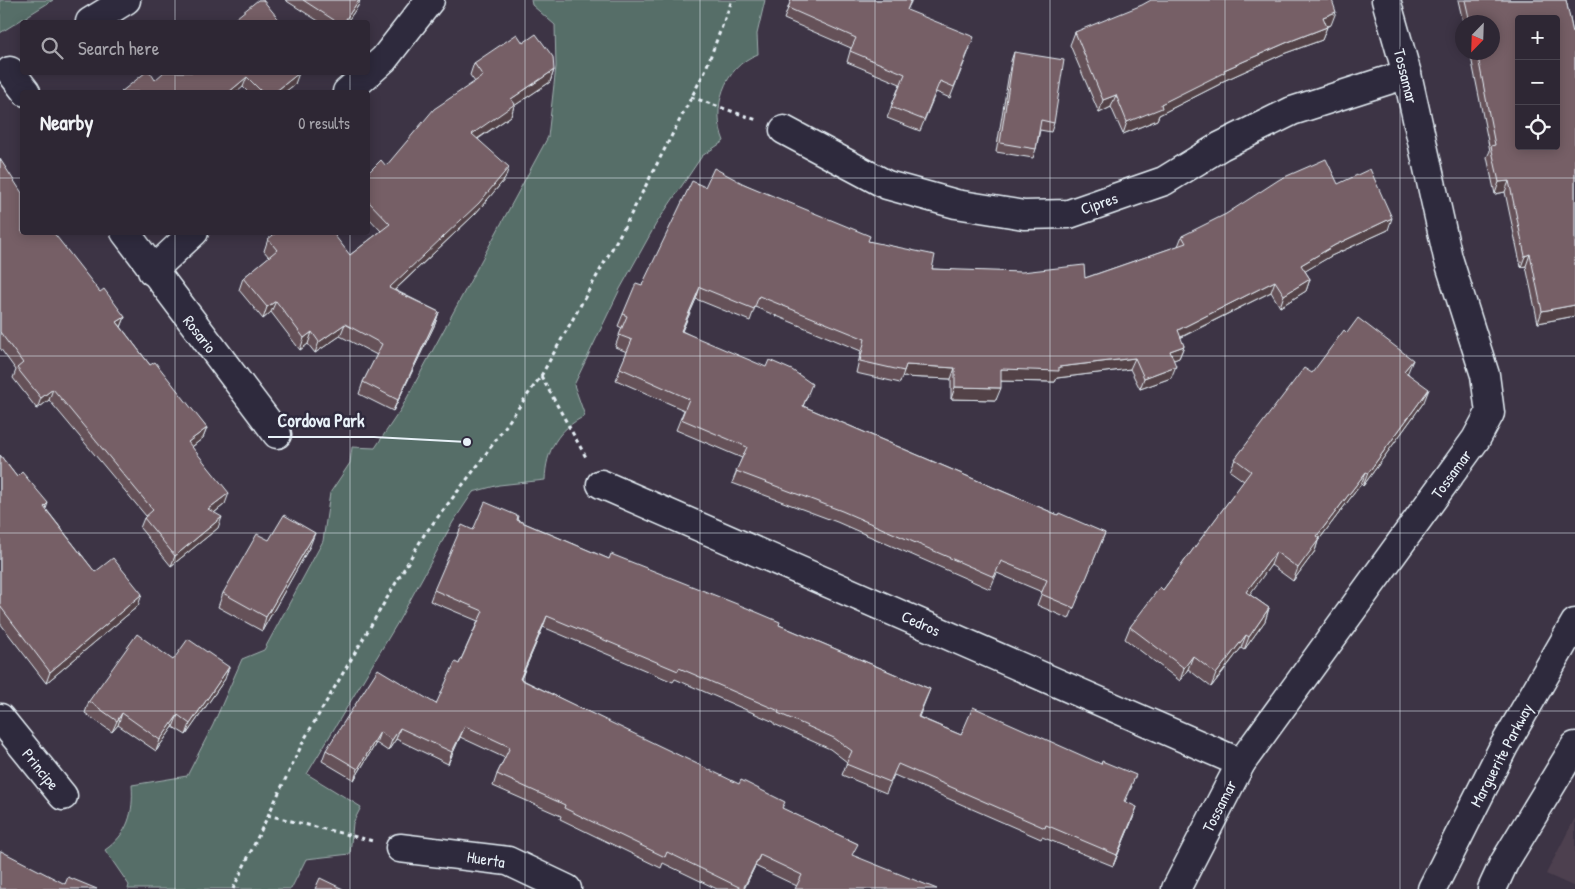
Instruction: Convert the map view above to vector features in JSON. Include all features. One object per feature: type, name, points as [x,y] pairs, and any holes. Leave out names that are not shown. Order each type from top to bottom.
[{"type":"street","points":[[93,20],[126,0]]},
{"type":"street","points":[[370,71],[384,58],[430,0]]},
{"type":"street","name":"Tossamar","points":[[1176,889],[1241,763],[1476,439],[1490,413],[1485,375],[1448,258],[1406,74],[1386,0]]},
{"type":"street","points":[[11,70],[25,90]]},
{"type":"street","name":"Cipres","points":[[784,130],[887,185],[956,204],[1014,214],[1069,214],[1164,181],[1221,146],[1292,111],[1406,74]]},
{"type":"street","points":[[349,90],[366,75]]},
{"type":"street","name":"Rosario","points":[[126,235],[277,434]]},
{"type":"street","points":[[152,271],[191,235]]},
{"type":"street","name":"Cedros","points":[[601,484],[1241,763]]},
{"type":"street","name":"Marguerite Parkway","points":[[1432,889],[1504,746],[1575,623]]},
{"type":"street","name":"Principe","points":[[0,718],[64,796]]},
{"type":"street","points":[[1492,889],[1504,863],[1575,746]]},
{"type":"street","name":"Huerta","points":[[400,848],[508,861],[567,889]]},
{"type":"path","points":[[233,889],[305,738],[424,535],[478,466],[541,376],[627,222],[706,71],[732,0]]},
{"type":"path","points":[[691,97],[784,130]]},
{"type":"path","points":[[541,376],[601,484]]},
{"type":"path","points":[[268,815],[400,848]]},
{"type":"shaded area","points":[[1575,818],[1575,887],[1546,874]]},
{"type":"green space","points":[[0,0],[53,0],[20,20],[0,33]]},
{"type":"green space","points":[[531,0],[765,0],[757,34],[758,54],[746,60],[736,69],[728,79],[723,90],[719,116],[720,129],[724,141],[702,156],[656,224],[620,289],[574,385],[585,416],[568,427],[555,442],[548,459],[545,480],[499,485],[473,492],[453,522],[398,622],[307,774],[361,807],[353,823],[350,854],[306,859],[291,889],[128,889],[129,885],[105,850],[119,837],[128,822],[132,805],[132,785],[187,776],[213,725],[242,659],[264,650],[323,541],[330,493],[350,463],[352,447],[375,448],[401,409],[548,137],[556,67],[555,25],[532,5]]},
{"type":"building","points":[[258,0],[263,0],[279,20],[233,20]]},
{"type":"building","points":[[303,0],[359,0],[345,20],[334,20]]},
{"type":"building","points":[[791,0],[911,0],[907,10],[974,37],[954,87],[940,81],[924,120],[891,107],[905,74],[850,51],[856,38],[788,8]]},
{"type":"building","points":[[1151,0],[1332,0],[1336,12],[1323,17],[1327,27],[1224,70],[1225,72],[1161,104],[1162,108],[1127,122],[1116,95],[1103,100],[1075,32]]},
{"type":"building","points":[[1465,0],[1566,0],[1573,33],[1575,32],[1575,305],[1542,311],[1530,254],[1525,256],[1509,181],[1499,182],[1491,146],[1495,145],[1479,60],[1500,60],[1500,15],[1468,15]]},
{"type":"building","points":[[517,34],[523,43],[536,34],[553,57],[554,70],[511,99],[515,104],[472,134],[509,167],[479,203],[389,288],[439,312],[398,400],[363,382],[382,344],[345,324],[319,342],[312,332],[304,338],[276,301],[267,307],[243,278],[277,250],[268,239],[273,235],[334,235],[350,255],[390,224],[370,203],[370,171],[381,160],[386,166],[434,109],[483,76],[474,63]]},
{"type":"building","points":[[1014,52],[1064,60],[1054,123],[1041,120],[1036,149],[1000,143]]},
{"type":"building","points":[[142,75],[152,75],[155,80],[161,75],[296,75],[278,90],[260,90],[247,77],[231,90],[124,90]]},
{"type":"building","points":[[0,159],[20,190],[20,235],[55,235],[100,292],[104,289],[125,317],[117,322],[150,365],[155,362],[207,428],[188,442],[229,493],[208,509],[222,517],[175,556],[144,518],[153,510],[53,389],[41,398],[17,368],[23,363],[0,332]]},
{"type":"building","points":[[1326,159],[1338,184],[1370,169],[1392,218],[1335,245],[1301,265],[1310,279],[1284,295],[1275,281],[1178,330],[1184,346],[1170,351],[1176,366],[1144,378],[1135,358],[1059,367],[1059,371],[1001,369],[1001,388],[955,387],[955,368],[906,365],[904,371],[860,361],[865,339],[759,296],[754,309],[700,287],[681,331],[766,367],[769,360],[792,370],[812,384],[803,406],[1058,515],[1059,513],[1105,533],[1074,608],[1041,594],[1047,580],[1001,561],[994,577],[842,511],[736,471],[747,447],[681,419],[689,399],[620,368],[632,340],[619,335],[627,316],[623,314],[636,283],[642,285],[692,181],[705,187],[714,168],[744,184],[870,236],[868,241],[935,255],[932,269],[1022,272],[1084,265],[1085,278],[1186,243],[1182,236],[1226,214],[1280,179]]},
{"type":"building","points":[[1358,318],[1413,360],[1404,371],[1429,389],[1368,473],[1366,472],[1317,536],[1320,538],[1298,568],[1276,552],[1246,592],[1269,608],[1249,637],[1246,635],[1216,674],[1193,656],[1184,668],[1130,627],[1160,587],[1163,590],[1251,471],[1235,459],[1304,368],[1312,373],[1344,330],[1347,333]]},
{"type":"building","points":[[0,455],[17,477],[22,472],[48,503],[44,507],[95,572],[113,558],[142,594],[50,672],[0,606]]},
{"type":"building","points":[[485,502],[518,516],[517,520],[609,559],[611,554],[747,608],[780,622],[779,625],[930,689],[918,717],[961,735],[973,707],[1101,764],[1102,761],[1136,775],[1124,801],[1137,807],[1117,855],[1046,825],[1045,828],[898,764],[890,782],[846,764],[852,751],[834,738],[778,713],[779,711],[679,668],[678,671],[547,616],[520,679],[739,784],[741,780],[785,802],[782,808],[858,844],[852,855],[937,889],[795,889],[802,875],[760,855],[743,889],[667,852],[665,857],[564,808],[565,805],[497,774],[510,747],[465,726],[452,752],[400,728],[392,740],[380,732],[358,769],[326,750],[378,669],[436,704],[455,662],[459,664],[483,611],[434,590],[462,525],[473,530]]},
{"type":"building","points":[[284,515],[315,533],[266,617],[223,593],[257,534],[269,540]]},
{"type":"building","points":[[137,634],[173,660],[188,639],[229,667],[190,724],[178,715],[160,740],[122,713],[117,721],[89,701]]},
{"type":"building","points":[[1,851],[65,884],[68,877],[97,889],[0,889]]},
{"type":"building","points":[[320,878],[343,889],[315,889]]},
{"type":"place","name":"Cordova Park","points":[[467,442]]}]
